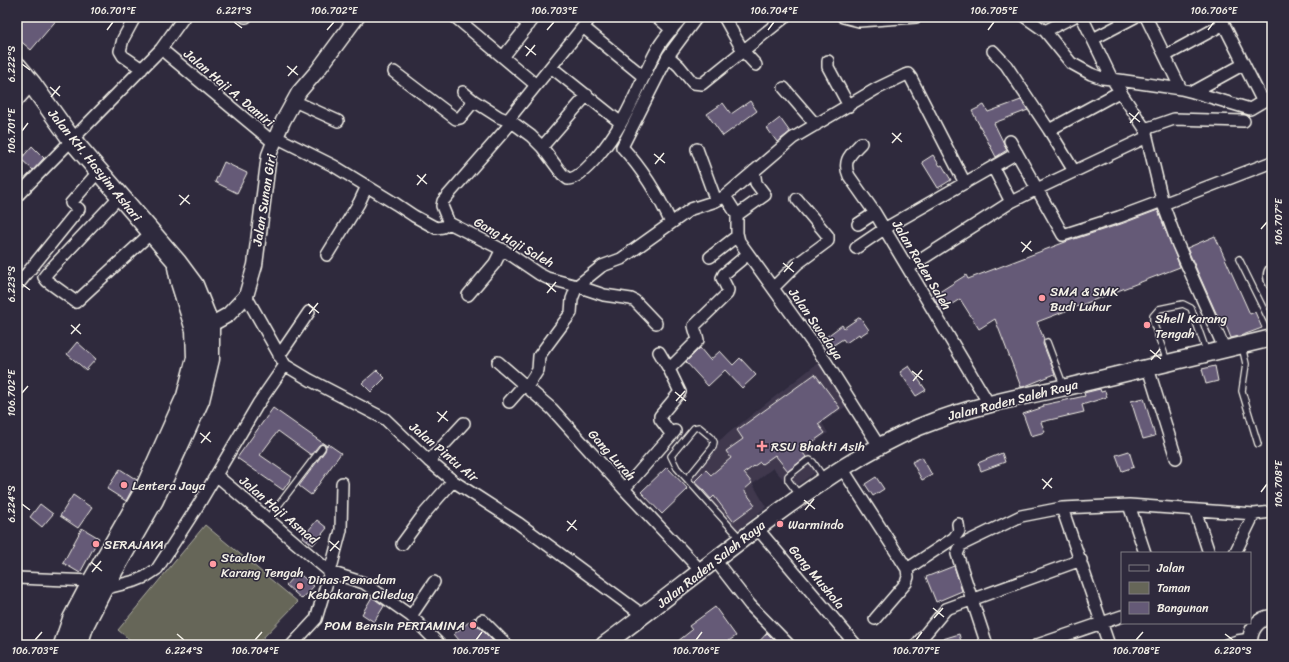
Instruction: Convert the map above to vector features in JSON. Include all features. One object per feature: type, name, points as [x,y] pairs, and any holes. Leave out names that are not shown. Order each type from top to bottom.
[{"type":"main road","name":"Jalan KH. Hasyim Ashari","points":[[17,66],[32,84],[72,140],[98,172],[177,262],[180,282],[202,328],[186,396],[148,497],[98,585],[72,619],[63,645]]},
{"type":"main road","name":"Jalan Raden Saleh Raya","points":[[604,645],[800,496],[879,446],[918,428],[950,415],[989,404],[1272,338]]},
{"type":"main road","name":"Jalan KH. Hasyim Ashari","points":[[78,645],[98,585]]},
{"type":"street","points":[[135,17],[123,39],[120,51],[123,56],[142,68]]},
{"type":"street","points":[[17,196],[161,49],[184,17]]},
{"type":"street","name":"Jalan Sunan Giri","points":[[202,328],[228,315],[246,296],[255,265],[269,155],[283,121],[299,92],[318,70],[357,17]]},
{"type":"street","points":[[455,17],[536,85]]},
{"type":"street","points":[[503,57],[532,21],[519,17]]},
{"type":"street","points":[[275,140],[334,166],[436,228],[443,227],[449,223],[442,206],[443,201],[510,121],[536,85],[591,17]]},
{"type":"street","points":[[657,17],[672,30]]},
{"type":"street","points":[[463,92],[474,101],[500,117],[510,121],[532,136],[562,174],[568,179],[573,179],[584,171],[596,158],[621,123],[660,45],[682,17]]},
{"type":"street","points":[[671,223],[660,198],[632,158],[622,147],[668,56],[697,17]]},
{"type":"street","points":[[724,17],[743,51],[756,65]]},
{"type":"street","points":[[668,56],[679,66],[693,83],[702,84],[785,17]]},
{"type":"street","points":[[843,17],[858,19],[916,17]]},
{"type":"street","points":[[1025,17],[1046,31],[1071,63],[1090,74],[1102,78],[1181,89],[1250,109],[1267,99],[1244,64],[1222,21],[1165,56]]},
{"type":"street","points":[[1046,31],[1073,17]]},
{"type":"street","points":[[1082,17],[1112,79],[1146,133],[1163,202],[1178,245],[1225,350]]},
{"type":"street","points":[[1093,39],[1135,17]]},
{"type":"street","points":[[1146,17],[1181,89]]},
{"type":"street","points":[[583,27],[644,77]]},
{"type":"street","points":[[993,51],[1006,66],[1049,130],[1074,171]]},
{"type":"street","name":"Jalan Haji A. Damiri","points":[[167,54],[275,140]]},
{"type":"street","points":[[828,62],[828,67],[849,106]]},
{"type":"street","points":[[1193,92],[1244,64]]},
{"type":"street","points":[[551,67],[621,123]]},
{"type":"street","points":[[394,72],[456,119],[460,118],[474,101]]},
{"type":"street","points":[[509,402],[538,370],[539,356],[571,313],[572,299],[576,286],[602,266],[621,258],[691,209],[721,198],[793,138],[876,89],[905,75],[908,74],[911,78],[965,183]]},
{"type":"street","points":[[17,101],[32,84]]},
{"type":"street","points":[[784,88],[816,125]]},
{"type":"street","points":[[1049,130],[1120,91]]},
{"type":"street","points":[[542,148],[587,95]]},
{"type":"street","points":[[294,101],[338,121]]},
{"type":"street","points":[[908,268],[1011,202],[1174,119],[1244,121]]},
{"type":"street","points":[[1010,141],[1063,235],[1163,202],[1272,162]]},
{"type":"street","name":"Jalan Raden Saleh","points":[[861,143],[848,157],[846,170],[875,213],[989,404]]},
{"type":"street","points":[[697,149],[721,198],[737,215],[737,236],[710,257]]},
{"type":"street","points":[[856,248],[1016,153]]},
{"type":"street","points":[[993,167],[1011,202]]},
{"type":"street","points":[[737,215],[766,195],[756,183],[754,171]]},
{"type":"street","points":[[20,282],[79,209],[71,202],[98,172]]},
{"type":"street","points":[[327,255],[367,186]]},
{"type":"street","points":[[120,196],[48,272],[44,277],[47,281],[76,302],[151,233]]},
{"type":"street","points":[[773,288],[797,264],[828,241],[829,238],[797,199]]},
{"type":"street","points":[[858,224],[875,213]]},
{"type":"street","name":"Gang Haji Saleh","points":[[449,223],[502,249],[539,274],[548,278],[604,295],[631,299],[635,301],[656,323]]},
{"type":"street","name":"Jalan Swadaya","points":[[737,236],[748,254],[826,362],[879,446]]},
{"type":"street","points":[[468,295],[495,263],[502,249]]},
{"type":"street","points":[[669,368],[698,340],[694,326],[727,294],[728,290],[722,278],[724,274],[748,254]]},
{"type":"street","points":[[1272,269],[1269,276],[1272,284]]},
{"type":"street","points":[[246,296],[282,360]]},
{"type":"street","points":[[17,578],[98,585],[135,582],[157,569],[216,475],[258,404],[309,312]]},
{"type":"street","points":[[624,489],[674,433],[660,419],[660,416],[680,392],[669,368],[659,352]]},
{"type":"street","name":"Jalan Pintu Air","points":[[282,360],[310,380],[385,419],[429,461],[453,481],[518,523],[644,616]]},
{"type":"street","name":"Gang Lurah","points":[[498,362],[552,409],[624,489],[702,571]]},
{"type":"street","points":[[1148,368],[1176,458]]},
{"type":"street","points":[[429,461],[464,423]]},
{"type":"street","points":[[842,468],[907,569],[908,577],[906,583],[875,619]]},
{"type":"street","name":"Jalan Haji Asmad","points":[[216,475],[330,572],[364,583],[411,616],[440,645]]},
{"type":"street","points":[[402,544],[424,514],[453,481]]},
{"type":"street","points":[[292,645],[316,619],[341,530],[342,483]]},
{"type":"street","points":[[1129,505],[1145,552]]},
{"type":"street","points":[[987,645],[957,554],[961,545],[1022,516],[1062,508],[1129,505],[1254,514],[1272,512]]},
{"type":"street","points":[[1062,508],[1109,645]]},
{"type":"street","points":[[1195,510],[1210,552]]},
{"type":"street","points":[[1235,552],[1254,514]]},
{"type":"street","points":[[907,569],[954,538],[959,531],[958,524]]},
{"type":"street","name":"Gang Mushola","points":[[757,528],[856,645]]},
{"type":"street","points":[[715,560],[750,605],[789,645]]},
{"type":"street","points":[[916,645],[946,609],[1081,560]]},
{"type":"street","points":[[411,616],[434,582]]},
{"type":"street","points":[[1037,645],[1121,616]]},
{"type":"street","points":[[1226,645],[1237,641],[1250,642],[1250,634],[1255,625],[1264,619],[1272,618]]},
{"type":"street","points":[[482,620],[508,645]]},
{"type":"lane","points":[[1239,258],[1272,326]]},
{"type":"lane","points":[[1168,363],[1153,322],[1153,316],[1159,309],[1183,304],[1191,308],[1207,354]]},
{"type":"lane","points":[[1047,342],[1064,387]]},
{"type":"lane","points":[[1242,346],[1246,364],[1242,391],[1258,444]]},
{"type":"lane","points":[[687,479],[713,447],[714,442],[711,437],[699,427],[694,428],[671,456],[677,468],[742,540]]},
{"type":"lane","points":[[268,519],[322,448]]},
{"type":"lane","points":[[800,496],[788,480],[788,476],[807,461],[810,460],[813,462],[825,480]]},
{"type":"shaded area","name":"RSU Bhakti Asih","points":[[819,362],[848,405],[822,423],[828,433],[806,449],[820,469],[792,489],[773,468],[753,484],[766,507],[737,531],[690,480],[716,443]]},
{"type":"green space","name":"Stadion Karang Tengah","points":[[205,525],[298,602],[256,645],[136,645],[118,630]]},
{"type":"building","points":[[24,17],[59,17],[31,50],[17,38],[17,26]]},
{"type":"building","points":[[1021,100],[1028,110],[994,123],[1007,150],[996,157],[972,111],[984,105],[988,112]]},
{"type":"building","points":[[750,101],[757,111],[723,136],[707,114],[723,103],[731,114]]},
{"type":"building","points":[[780,118],[790,132],[777,142],[767,128]]},
{"type":"building","points":[[32,146],[44,158],[33,170],[21,159]]},
{"type":"building","points":[[933,155],[940,166],[942,165],[951,180],[938,188],[922,162]]},
{"type":"building","points":[[224,162],[247,173],[237,193],[215,182]]},
{"type":"building","name":"SMA & SMK Budi Luhur","points":[[1158,210],[1180,267],[1037,322],[1044,339],[1043,344],[1055,374],[1023,387],[1021,387],[995,319],[979,329],[960,299],[941,311],[933,296],[966,275],[968,279],[1068,241]]},
{"type":"building","points":[[1215,236],[1250,314],[1255,312],[1262,328],[1231,338],[1225,323],[1221,324],[1187,248]]},
{"type":"building","points":[[860,317],[869,330],[860,336],[859,334],[846,343],[843,339],[832,346],[826,337],[842,325],[844,328]]},
{"type":"building","points":[[77,342],[96,359],[86,370],[67,354]]},
{"type":"building","points":[[700,348],[710,360],[720,351],[733,365],[740,358],[756,375],[742,388],[725,370],[708,386],[686,362]]},
{"type":"building","points":[[909,366],[926,390],[916,396],[900,372]]},
{"type":"building","points":[[1215,366],[1218,381],[1206,384],[1202,369]]},
{"type":"building","points":[[377,370],[385,378],[371,392],[362,383]]},
{"type":"building","name":"RSU Bhakti Asih","points":[[815,374],[840,408],[818,424],[825,433],[801,450],[806,457],[788,471],[775,455],[762,464],[760,462],[744,473],[752,483],[744,490],[755,505],[733,521],[714,496],[711,499],[695,481],[706,470],[711,475],[731,458],[726,451],[743,439],[737,430]]},
{"type":"building","points":[[1100,389],[1101,392],[1105,391],[1107,397],[1082,405],[1084,412],[1041,422],[1045,432],[1031,436],[1023,414],[1044,407],[1043,405],[1085,396],[1084,393]]},
{"type":"building","points":[[1144,398],[1155,436],[1143,439],[1131,401]]},
{"type":"building","points":[[273,408],[327,446],[328,444],[341,453],[311,495],[299,486],[325,451],[326,447],[324,444],[319,445],[311,455],[278,431],[260,455],[292,477],[283,490],[237,458]]},
{"type":"building","points":[[1129,451],[1134,467],[1122,471],[1116,455]]},
{"type":"building","points":[[1002,453],[1005,462],[981,471],[978,463]]},
{"type":"building","points":[[922,457],[932,475],[922,480],[912,462]]},
{"type":"building","points":[[667,467],[688,489],[662,514],[641,492]]},
{"type":"building","name":"Lentera Jaya","points":[[120,469],[137,480],[126,501],[107,489]]},
{"type":"building","points":[[876,477],[884,489],[873,496],[865,484]]},
{"type":"building","points":[[73,495],[92,508],[78,528],[60,516]]},
{"type":"building","points":[[40,504],[53,514],[42,527],[30,517]]},
{"type":"building","points":[[317,520],[327,528],[313,545],[303,537]]},
{"type":"building","points":[[82,528],[99,538],[80,573],[63,563]]},
{"type":"building","points":[[954,566],[962,591],[936,602],[926,577]]},
{"type":"building","name":"Dinas Pemadam Kebakaran Ciledug","points":[[297,572],[314,586],[302,599],[286,585]]},
{"type":"building","points":[[372,597],[384,606],[374,622],[362,614]]},
{"type":"building","points":[[715,607],[736,636],[723,645],[673,645],[692,630],[689,626]]},
{"type":"building","name":"POM Bensin PERTAMINA","points":[[475,617],[477,625],[497,645],[463,645],[454,634]]},
{"type":"building","points":[[767,633],[779,645],[756,645]]},
{"type":"building","points":[[959,634],[962,645],[930,645],[930,643]]},
{"type":"place","name":"SMA & SMK Budi Luhur","points":[[1042,298]]},
{"type":"place","name":"Shell Karang Tengah","points":[[1147,325]]},
{"type":"place","name":"RSU Bhakti Asih","points":[[762,446]]},
{"type":"place","name":"Lentera Jaya","points":[[124,485]]},
{"type":"place","name":"Warmindo","points":[[780,524]]},
{"type":"place","name":"SERAJAYA","points":[[96,544]]},
{"type":"place","name":"Stadion Karang Tengah","points":[[213,564]]},
{"type":"place","name":"Dinas Pemadam Kebakaran Ciledug","points":[[300,586]]},
{"type":"place","name":"POM Bensin PERTAMINA","points":[[473,625]]}]
